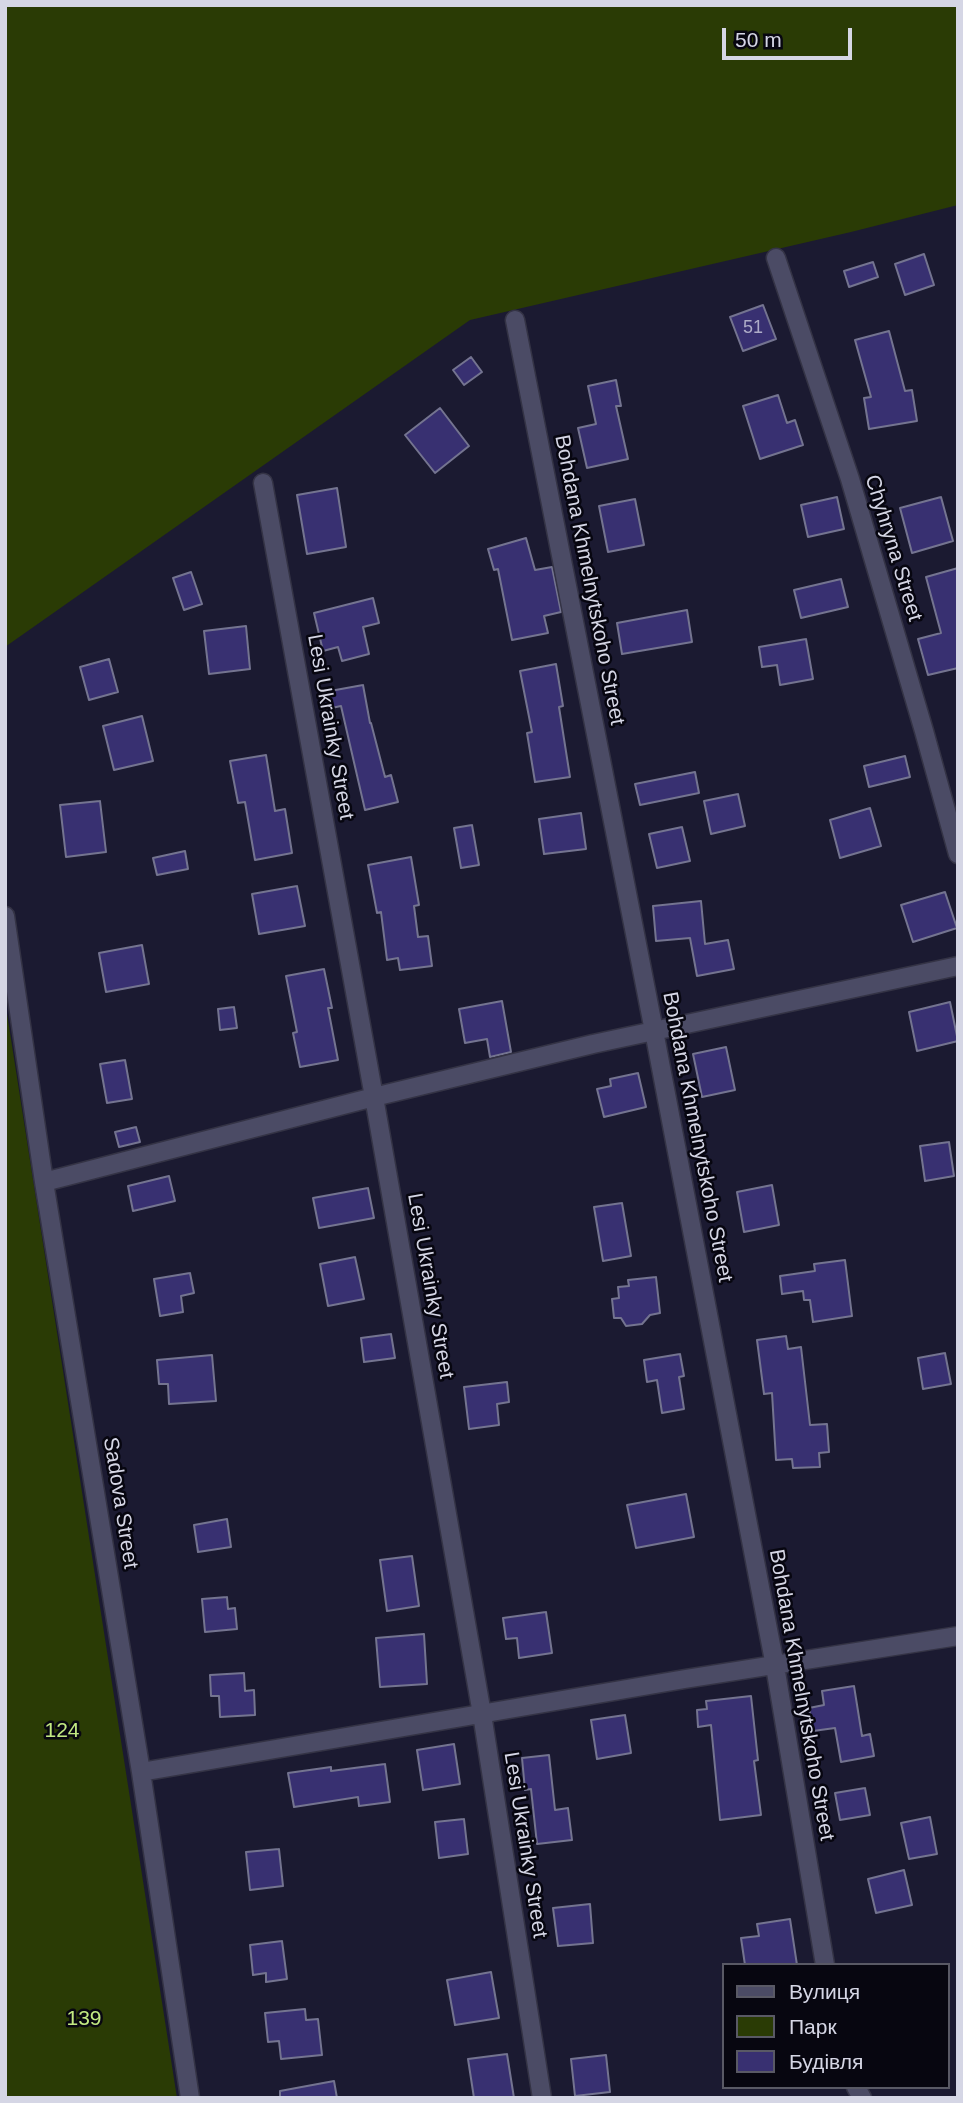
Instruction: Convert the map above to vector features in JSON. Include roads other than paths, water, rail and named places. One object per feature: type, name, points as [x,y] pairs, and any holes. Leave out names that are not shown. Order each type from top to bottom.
[{"type":"street","name":"Chyhryna Street","points":[[776,258],[850,479],[958,854]]},
{"type":"street","name":"Bohdana Khmelnytskoho Street","points":[[515,320],[775,1666],[825,1963]]},
{"type":"street","name":"Lesi Ukrainky Street","points":[[263,483],[374,1097],[481,1714],[542,2098]]},
{"type":"street","name":"Sadova Street","points":[[5,916],[44,1182],[141,1772],[191,2098]]},
{"type":"street","points":[[44,1182],[374,1097],[654,1031],[958,966]]},
{"type":"street","points":[[141,1772],[685,1679],[958,1636]]},
{"type":"park label","name":"124","points":[[62,1731]]},
{"type":"park label","name":"139","points":[[84,2019]]}]
